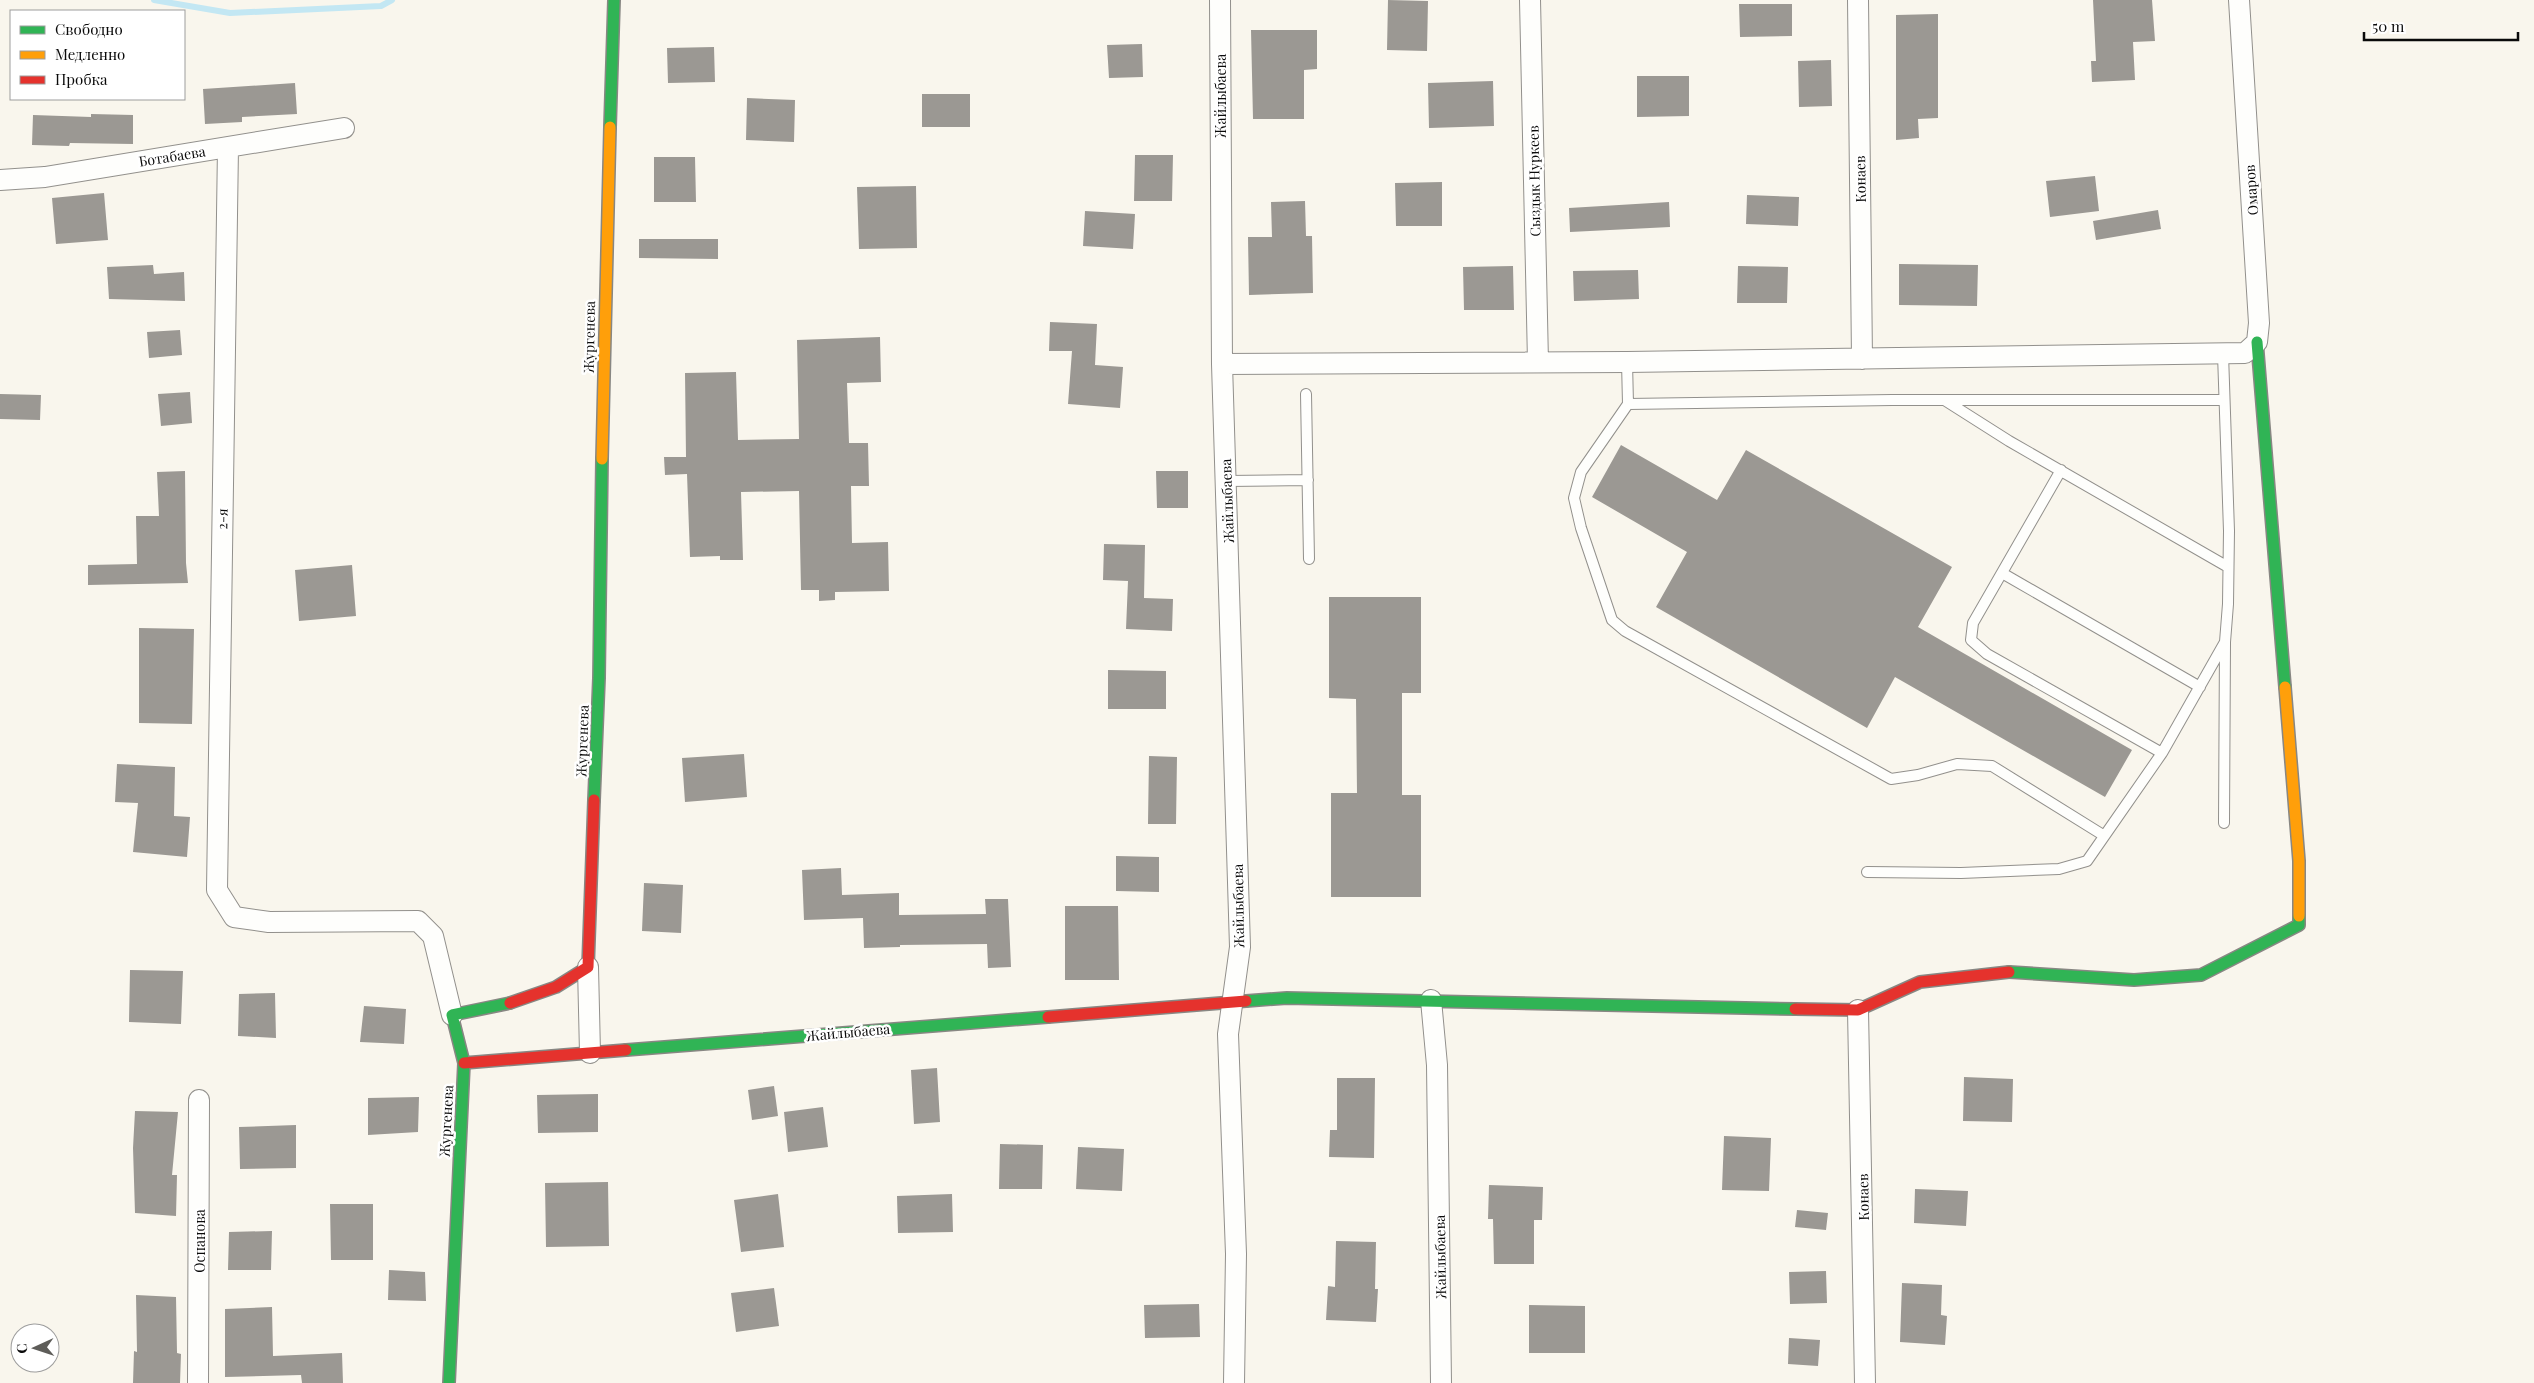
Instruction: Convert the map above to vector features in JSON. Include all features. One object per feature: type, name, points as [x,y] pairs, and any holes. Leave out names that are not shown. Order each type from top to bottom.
[{"type":"street","name":"Жургенева","points":[[588,967],[599,678],[604,318],[614,0]]},
{"type":"street","name":"Жайлыбаева","points":[[1220,0],[1222,364],[1240,947],[1233,1001]]},
{"type":"street","name":"Сыздык Нуркеев","points":[[1530,0],[1538,362]]},
{"type":"street","name":"Конаев","points":[[1858,0],[1862,359]]},
{"type":"street","name":"Омаров","points":[[2239,0],[2258,313],[2257,342]]},
{"type":"street","name":"Ботабаева","points":[[0,180],[46,177],[344,128]]},
{"type":"street","name":"2-я","points":[[228,147],[217,890],[234,917],[269,922],[418,921],[433,936],[452,1015]]},
{"type":"street","points":[[1222,364],[1626,362],[2223,354],[2245,353],[2257,342]]},
{"type":"street","points":[[1431,1000],[1858,1010],[1920,982],[2016,971],[2134,980],[2202,974],[2299,925],[2299,861],[2257,342]]},
{"type":"street","points":[[452,1015],[540,995],[570,981],[588,967]]},
{"type":"street","points":[[588,967],[590,1053]]},
{"type":"street","name":"Жайлыбаева","points":[[464,1063],[1233,1001],[1287,998],[1431,1000],[1437,1065],[1441,1383]]},
{"type":"street","points":[[1233,1001],[1228,1034],[1236,1254],[1234,1383]]},
{"type":"street","name":"Конаев","points":[[1858,1010],[1865,1383]]},
{"type":"street","name":"Жургенева","points":[[449,1383],[464,1063],[452,1015]]},
{"type":"street","name":"Оспанова","points":[[198,1383],[199,1100]]},
{"type":"lane","points":[[2223,354],[2228,567],[2225,642],[2224,824]]},
{"type":"lane","points":[[1626,362],[1628,404],[1581,472],[1574,498],[1612,620],[1625,631],[1890,779],[1918,775],[1957,764],[1992,766],[2103,835]]},
{"type":"lane","points":[[1306,394],[1309,559]]},
{"type":"lane","points":[[1628,404],[2224,400]]},
{"type":"lane","points":[[1946,401],[2009,442],[2228,567]]},
{"type":"lane","points":[[2061,470],[1973,623],[1971,640],[1987,654],[2162,753]]},
{"type":"lane","points":[[1226,481],[1308,480]]},
{"type":"lane","points":[[2002,572],[2200,687]]},
{"type":"lane","points":[[1867,872],[1961,873],[2059,869],[2087,861],[2103,835],[2162,753],[2225,642]]},
{"type":"building","points":[[1388,0],[1428,1],[1427,51],[1387,50]]},
{"type":"building","points":[[2093,0],[2152,0],[2155,41],[2133,42],[2135,80],[2092,82],[2091,61],[2096,61]]},
{"type":"building","points":[[1739,4],[1792,4],[1792,36],[1740,37]]},
{"type":"building","points":[[1938,14],[1938,118],[1918,119],[1919,138],[1896,140],[1896,15]]},
{"type":"building","points":[[1251,30],[1317,30],[1317,69],[1304,70],[1304,119],[1253,119]]},
{"type":"building","points":[[1142,44],[1143,77],[1109,78],[1107,45]]},
{"type":"building","points":[[714,47],[715,82],[668,83],[667,48]]},
{"type":"building","points":[[1831,60],[1832,106],[1799,107],[1798,61]]},
{"type":"building","points":[[1637,76],[1689,76],[1689,116],[1637,117]]},
{"type":"building","points":[[1493,81],[1494,126],[1429,128],[1428,83]]},
{"type":"building","points":[[295,83],[297,114],[242,117],[242,122],[205,124],[203,89]]},
{"type":"building","points":[[922,94],[970,94],[970,127],[922,127]]},
{"type":"building","points":[[747,98],[795,100],[794,142],[746,140]]},
{"type":"building","points":[[91,114],[133,115],[133,144],[70,143],[69,146],[32,145],[33,115],[91,117]]},
{"type":"building","points":[[1135,155],[1173,155],[1172,201],[1134,201]]},
{"type":"building","points":[[654,157],[695,157],[696,202],[654,202]]},
{"type":"building","points":[[2095,176],[2099,211],[2050,217],[2046,181]]},
{"type":"building","points":[[1442,182],[1442,226],[1396,226],[1395,183]]},
{"type":"building","points":[[916,186],[917,248],[859,249],[857,187]]},
{"type":"building","points":[[104,193],[108,240],[56,244],[52,198]]},
{"type":"building","points":[[1747,195],[1799,197],[1798,226],[1746,224]]},
{"type":"building","points":[[1305,201],[1306,236],[1312,236],[1313,293],[1249,295],[1248,237],[1272,237],[1271,202]]},
{"type":"building","points":[[1669,202],[1670,227],[1570,232],[1569,208]]},
{"type":"building","points":[[2158,210],[2161,229],[2096,240],[2093,221]]},
{"type":"building","points":[[1085,211],[1135,214],[1133,249],[1083,246]]},
{"type":"building","points":[[639,239],[718,239],[718,259],[639,258]]},
{"type":"building","points":[[1899,264],[1978,265],[1977,306],[1899,305]]},
{"type":"building","points":[[153,265],[154,274],[184,272],[185,301],[109,299],[107,267]]},
{"type":"building","points":[[1513,266],[1514,310],[1464,310],[1463,267]]},
{"type":"building","points":[[1738,266],[1788,267],[1787,303],[1737,303]]},
{"type":"building","points":[[1638,270],[1639,299],[1574,301],[1573,271]]},
{"type":"building","points":[[1050,322],[1097,324],[1095,365],[1123,367],[1120,408],[1068,404],[1072,351],[1049,351]]},
{"type":"building","points":[[180,330],[182,355],[149,358],[147,332]]},
{"type":"building","points":[[880,337],[881,382],[847,383],[849,443],[868,443],[869,486],[851,486],[852,543],[888,542],[889,591],[835,592],[835,600],[819,601],[819,590],[801,590],[799,491],[741,492],[743,560],[720,560],[720,556],[690,557],[687,474],[665,475],[664,457],[686,457],[685,373],[736,372],[738,440],[799,439],[797,340]]},
{"type":"building","points":[[190,392],[192,423],[161,426],[158,394]]},
{"type":"building","points":[[0,394],[41,395],[40,420],[0,419]]},
{"type":"building","points":[[1621,445],[1717,500],[1746,450],[1952,567],[1918,627],[2132,750],[2105,797],[1895,677],[1867,728],[1656,607],[1687,552],[1592,497]]},
{"type":"building","points":[[185,471],[188,583],[88,585],[88,565],[137,564],[136,516],[159,516],[157,472]]},
{"type":"building","points":[[1156,471],[1188,471],[1188,508],[1157,508]]},
{"type":"building","points":[[1104,544],[1145,545],[1144,598],[1173,599],[1172,631],[1126,629],[1128,581],[1103,580]]},
{"type":"building","points":[[352,565],[356,616],[299,621],[295,570]]},
{"type":"building","points":[[1329,597],[1421,597],[1421,693],[1402,693],[1402,795],[1421,795],[1421,897],[1331,897],[1331,793],[1357,793],[1356,699],[1329,698]]},
{"type":"building","points":[[139,628],[194,629],[192,724],[139,723]]},
{"type":"building","points":[[1108,670],[1166,671],[1166,709],[1108,709]]},
{"type":"building","points":[[744,754],[747,797],[685,802],[682,758]]},
{"type":"building","points":[[1149,756],[1177,757],[1176,824],[1148,824]]},
{"type":"building","points":[[117,764],[175,767],[174,816],[190,817],[187,857],[133,852],[138,803],[115,802]]},
{"type":"building","points":[[1116,856],[1159,857],[1159,892],[1116,891]]},
{"type":"building","points":[[841,868],[842,895],[899,893],[899,915],[986,914],[985,899],[1008,899],[1011,967],[988,968],[987,944],[900,945],[900,947],[864,948],[863,918],[804,920],[802,870]]},
{"type":"building","points":[[644,883],[683,885],[681,933],[642,931]]},
{"type":"building","points":[[1065,906],[1118,906],[1119,980],[1065,980]]},
{"type":"building","points":[[130,970],[183,971],[181,1024],[129,1022]]},
{"type":"building","points":[[275,993],[276,1038],[238,1036],[239,994]]},
{"type":"building","points":[[364,1006],[406,1009],[404,1044],[360,1042]]},
{"type":"building","points":[[937,1068],[940,1122],[914,1124],[911,1070]]},
{"type":"building","points":[[1964,1077],[2013,1079],[2012,1122],[1963,1121]]},
{"type":"building","points":[[1337,1078],[1375,1078],[1374,1158],[1329,1157],[1330,1130],[1337,1130]]},
{"type":"building","points":[[774,1086],[778,1116],[752,1120],[748,1090]]},
{"type":"building","points":[[598,1094],[598,1132],[538,1133],[537,1095]]},
{"type":"building","points":[[419,1097],[418,1132],[368,1135],[368,1098]]},
{"type":"building","points":[[823,1107],[828,1147],[788,1152],[784,1112]]},
{"type":"building","points":[[135,1111],[178,1112],[172,1175],[177,1175],[176,1216],[135,1213],[133,1148]]},
{"type":"building","points":[[296,1125],[296,1168],[240,1169],[239,1127]]},
{"type":"building","points":[[1724,1136],[1771,1138],[1769,1191],[1722,1190]]},
{"type":"building","points":[[1000,1144],[1043,1145],[1042,1189],[999,1189]]},
{"type":"building","points":[[1078,1147],[1124,1149],[1122,1191],[1076,1189]]},
{"type":"building","points":[[608,1182],[609,1246],[546,1247],[545,1183]]},
{"type":"building","points":[[1489,1185],[1543,1187],[1542,1220],[1534,1220],[1534,1264],[1494,1264],[1493,1219],[1488,1219]]},
{"type":"building","points":[[1915,1189],[1968,1191],[1966,1226],[1914,1223]]},
{"type":"building","points":[[778,1194],[784,1247],[741,1252],[734,1200]]},
{"type":"building","points":[[952,1194],[953,1232],[898,1233],[897,1196]]},
{"type":"building","points":[[330,1204],[373,1204],[373,1260],[331,1260]]},
{"type":"building","points":[[1797,1210],[1828,1213],[1826,1230],[1795,1227]]},
{"type":"building","points":[[272,1231],[271,1270],[228,1270],[229,1232]]},
{"type":"building","points":[[1336,1241],[1376,1242],[1375,1289],[1378,1289],[1376,1322],[1326,1320],[1328,1286],[1335,1287]]},
{"type":"building","points":[[389,1270],[425,1272],[426,1301],[388,1300]]},
{"type":"building","points":[[1826,1271],[1827,1303],[1790,1304],[1789,1272]]},
{"type":"building","points":[[1902,1283],[1942,1285],[1941,1315],[1947,1316],[1945,1345],[1900,1342]]},
{"type":"building","points":[[774,1288],[779,1326],[736,1332],[731,1293]]},
{"type":"building","points":[[136,1295],[176,1297],[177,1353],[181,1354],[180,1383],[133,1383],[134,1351],[137,1352]]},
{"type":"building","points":[[1199,1304],[1200,1337],[1145,1338],[1144,1305]]},
{"type":"building","points":[[1529,1305],[1585,1306],[1585,1353],[1529,1353]]},
{"type":"building","points":[[272,1307],[273,1356],[342,1353],[343,1383],[302,1383],[301,1375],[225,1377],[225,1309]]},
{"type":"building","points":[[1789,1338],[1820,1340],[1818,1366],[1788,1364]]},
{"type":"waterway","points":[[154,0],[230,13],[381,6],[392,0]]},
{"type":"traffic: fast","points":[[610,127],[614,0]]},
{"type":"traffic: fast","points":[[2257,342],[2285,687]]},
{"type":"traffic: fast","points":[[594,800],[599,678],[602,459]]},
{"type":"traffic: fast","points":[[2009,972],[2134,980],[2201,975],[2299,925],[2299,916]]},
{"type":"traffic: fast","points":[[1246,1001],[1287,998],[1795,1009]]},
{"type":"traffic: fast","points":[[449,1383],[464,1063],[452,1015],[510,1003]]},
{"type":"traffic: fast","points":[[626,1050],[1048,1017]]},
{"type":"traffic: slow","points":[[602,459],[610,127]]},
{"type":"traffic: slow","points":[[2285,687],[2299,861],[2299,916]]},
{"type":"traffic: jam","points":[[510,1003],[556,987],[588,967],[594,800]]},
{"type":"traffic: jam","points":[[1795,1009],[1858,1010],[1920,982],[2009,972]]},
{"type":"traffic: jam","points":[[1048,1017],[1246,1001]]},
{"type":"traffic: jam","points":[[464,1063],[626,1050]]}]
